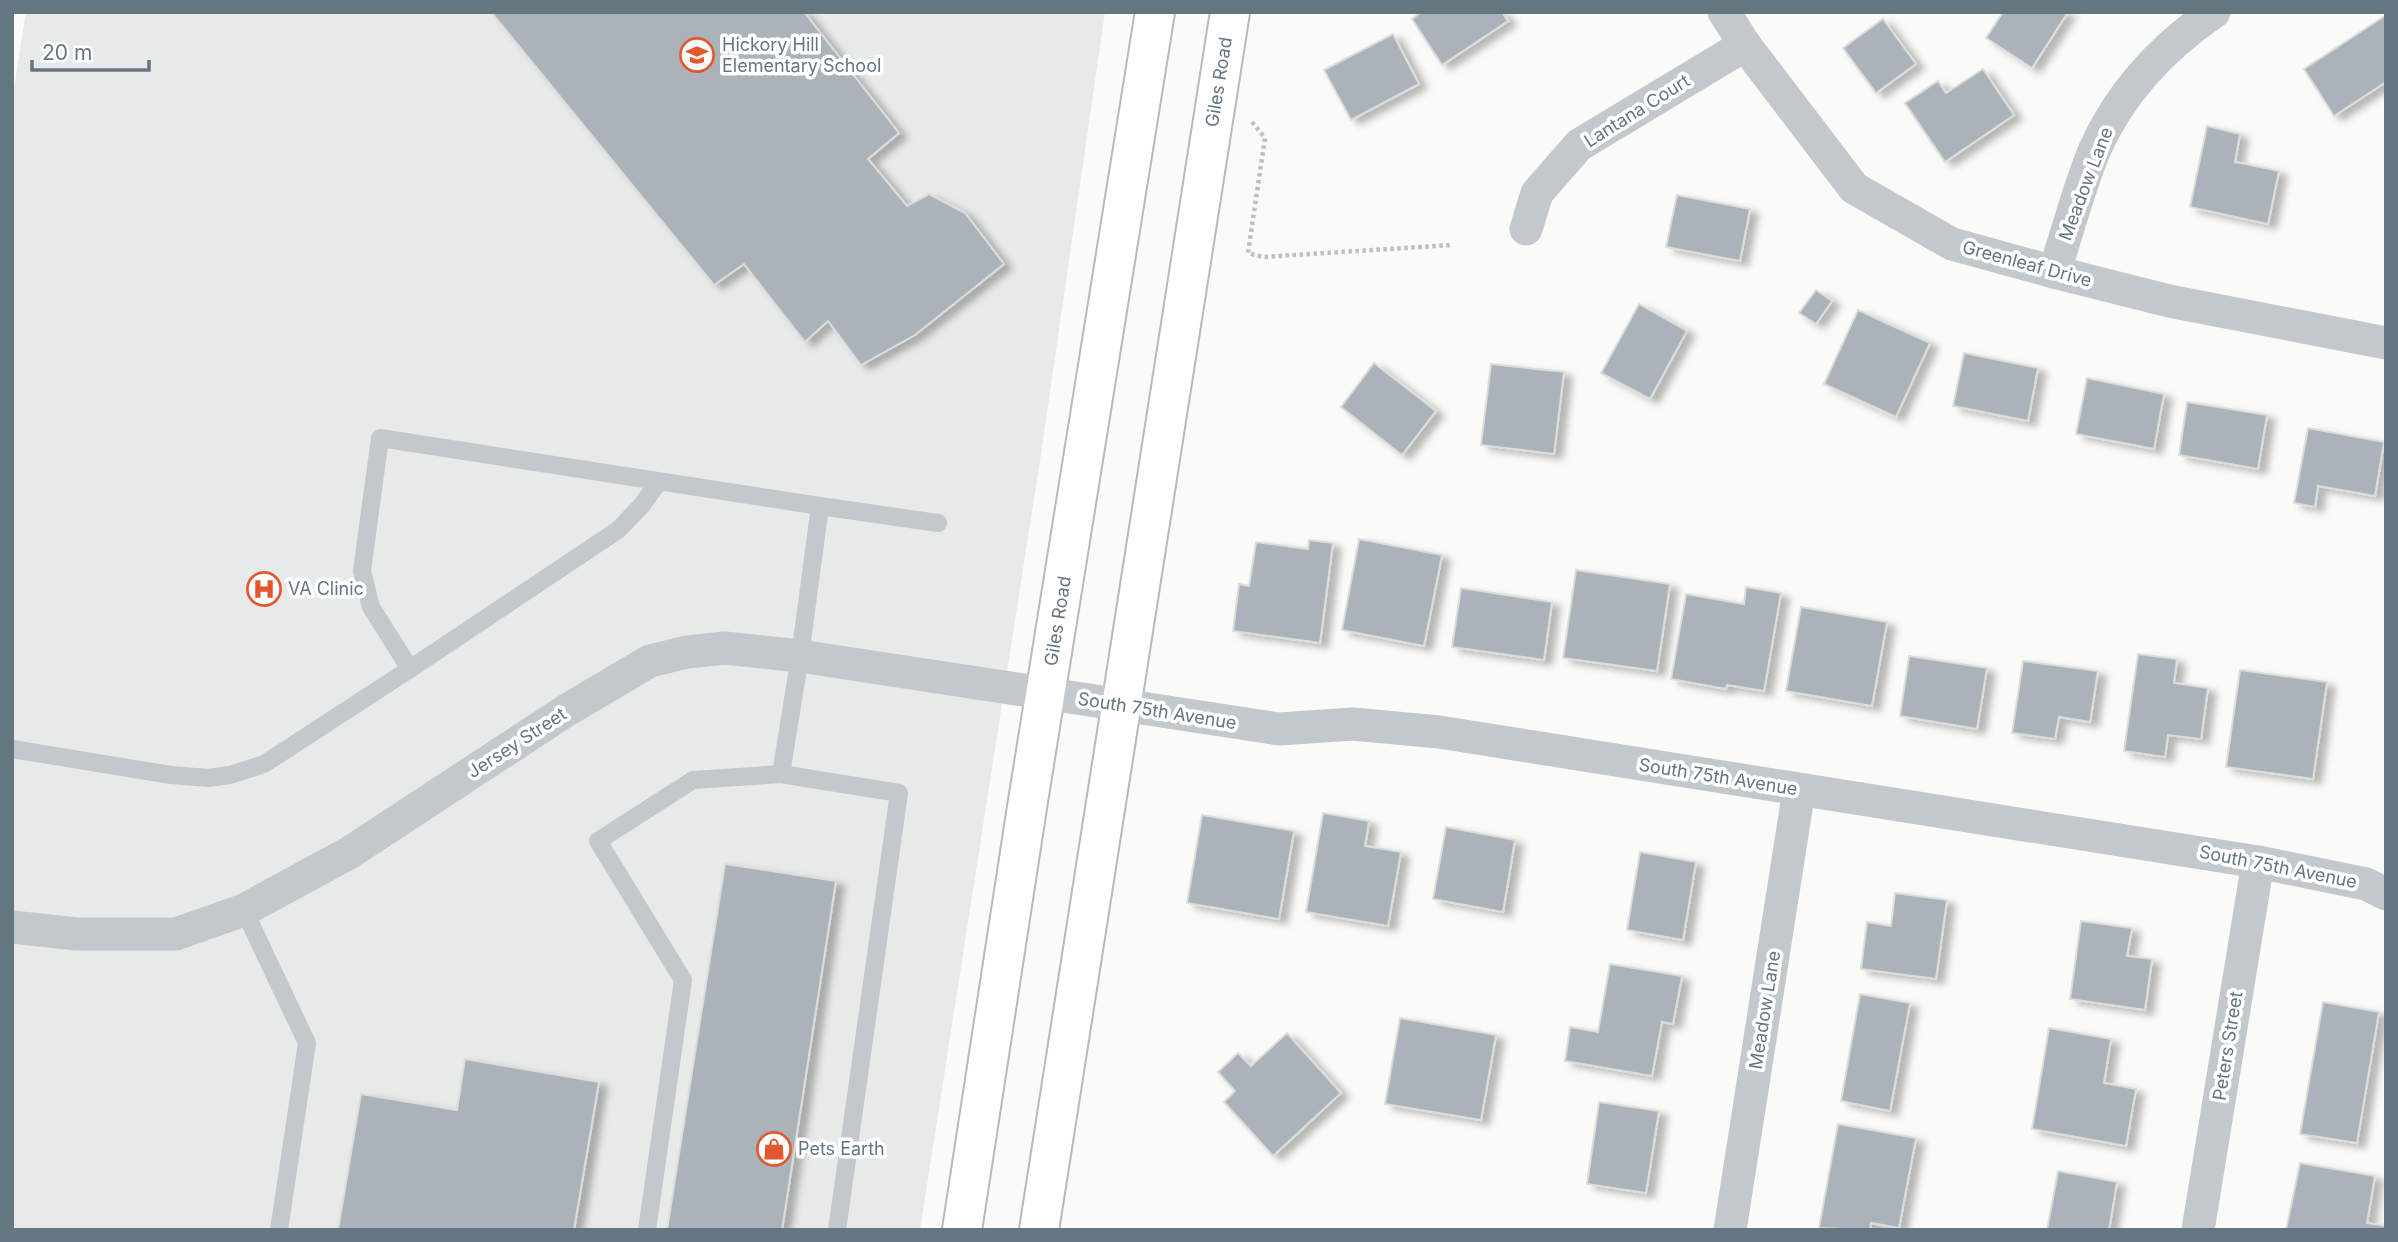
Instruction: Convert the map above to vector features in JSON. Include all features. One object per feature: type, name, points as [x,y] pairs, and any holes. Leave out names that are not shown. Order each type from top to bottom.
[{"type":"main road","name":"Giles Road","points":[[962,1230],[1156,12]]},
{"type":"main road","name":"Giles Road","points":[[1038,1230],[1230,12]]},
{"type":"street","name":"Greenleaf Drive","points":[[1724,12],[1745,45],[1854,188],[1952,244],[2169,301],[2386,343]]},
{"type":"street","name":"Meadow Lane","points":[[2054,272],[2095,150],[2108,123],[2139,78],[2183,35],[2214,12]]},
{"type":"street","name":"Lantana Court","points":[[1525,229],[1537,193],[1579,145],[1745,45]]},
{"type":"street","name":"Jersey Street","points":[[12,927],[76,934],[176,934],[244,910],[349,853],[567,710],[650,661],[687,652],[725,648],[800,656],[1046,694]]},
{"type":"street","name":"South 75th Avenue","points":[[1046,694],[1279,729],[1353,724],[1439,732],[2258,862],[2366,884],[2386,894]]},
{"type":"street","name":"Meadow Lane","points":[[1730,1230],[1799,790]]},
{"type":"street","name":"Peters Street","points":[[2198,1230],[2258,862]]},
{"type":"lane","points":[[410,669],[371,607],[362,571],[380,438],[938,523]]},
{"type":"lane","points":[[12,749],[171,775],[208,778],[230,775],[264,764],[618,530],[642,505],[659,481]]},
{"type":"lane","points":[[781,774],[820,506]]},
{"type":"lane","points":[[647,1230],[683,980],[598,841],[693,780],[781,774],[899,793],[837,1230]]},
{"type":"lane","points":[[244,910],[307,1043],[279,1230]]},
{"type":"path","points":[[1251,120],[1265,138],[1248,253],[1263,257],[1452,244]]},
{"type":"shaded area","points":[[26,12],[1105,12],[1041,454],[920,1230],[12,1230],[12,101]]},
{"type":"building","points":[[491,12],[804,12],[899,133],[868,159],[907,206],[929,194],[965,213],[1004,264],[915,335],[861,365],[828,321],[805,342],[744,264],[714,285]]},
{"type":"building","points":[[1421,12],[1502,12],[1508,21],[1442,65],[1412,19]]},
{"type":"building","points":[[2003,12],[2068,12],[2032,68],[1986,38]]},
{"type":"building","points":[[2386,15],[2386,82],[2334,116],[2304,69]]},
{"type":"building","points":[[1883,19],[1916,64],[1876,93],[1843,48]]},
{"type":"building","points":[[1393,34],[1419,84],[1351,120],[1324,70]]},
{"type":"building","points":[[1983,69],[2014,115],[1945,162],[1905,103],[1938,81],[1946,93]]},
{"type":"building","points":[[2207,126],[2240,134],[2235,162],[2279,171],[2268,224],[2190,207]]},
{"type":"building","points":[[1677,195],[1750,209],[1740,261],[1666,247]]},
{"type":"building","points":[[1816,290],[1832,301],[1816,324],[1799,313]]},
{"type":"building","points":[[1639,304],[1687,331],[1650,399],[1601,373]]},
{"type":"building","points":[[1858,310],[1930,343],[1896,417],[1824,384]]},
{"type":"building","points":[[1964,353],[2038,368],[2028,421],[1953,406]]},
{"type":"building","points":[[1374,363],[1436,411],[1402,455],[1341,407]]},
{"type":"building","points":[[1491,364],[1564,372],[1554,454],[1481,445]]},
{"type":"building","points":[[2087,378],[2164,394],[2154,449],[2076,434]]},
{"type":"building","points":[[2187,402],[2267,415],[2258,469],[2179,455]]},
{"type":"building","points":[[2308,428],[2384,442],[2375,496],[2318,486],[2315,507],[2294,503]]},
{"type":"building","points":[[1359,539],[1442,555],[1424,646],[1342,630]]},
{"type":"building","points":[[1309,540],[1333,543],[1320,643],[1233,631],[1239,584],[1249,586],[1256,542],[1308,549]]},
{"type":"building","points":[[1576,570],[1670,584],[1657,671],[1563,658]]},
{"type":"building","points":[[1746,587],[1781,593],[1764,691],[1727,685],[1726,689],[1671,679],[1686,594],[1744,604]]},
{"type":"building","points":[[1461,588],[1552,602],[1544,660],[1452,647]]},
{"type":"building","points":[[1801,607],[1887,622],[1872,706],[1786,691]]},
{"type":"building","points":[[2138,654],[2177,659],[2174,683],[2208,688],[2201,739],[2168,735],[2165,757],[2124,751]]},
{"type":"building","points":[[1909,656],[1987,668],[1977,729],[1900,716]]},
{"type":"building","points":[[2023,661],[2098,671],[2090,722],[2059,717],[2055,739],[2012,733]]},
{"type":"building","points":[[2240,670],[2327,682],[2313,779],[2226,767]]},
{"type":"building","points":[[1323,813],[1369,821],[1365,846],[1401,852],[1388,926],[1306,912]]},
{"type":"building","points":[[1202,815],[1294,831],[1279,919],[1187,903]]},
{"type":"building","points":[[1446,827],[1515,840],[1503,912],[1433,899]]},
{"type":"building","points":[[1640,852],[1696,862],[1683,940],[1627,930]]},
{"type":"building","points":[[725,864],[836,881],[782,1230],[667,1230]]},
{"type":"building","points":[[1895,893],[1947,900],[1936,979],[1861,969],[1867,922],[1891,926]]},
{"type":"building","points":[[2081,921],[2132,928],[2127,956],[2152,959],[2145,1010],[2070,999]]},
{"type":"building","points":[[1610,964],[1682,976],[1673,1024],[1662,1022],[1652,1076],[1565,1061],[1570,1027],[1598,1032]]},
{"type":"building","points":[[1860,994],[1910,1003],[1890,1111],[1841,1101]]},
{"type":"building","points":[[2323,1002],[2379,1012],[2357,1143],[2300,1134]]},
{"type":"building","points":[[1400,1018],[1496,1035],[1481,1120],[1385,1104]]},
{"type":"building","points":[[2049,1028],[2111,1039],[2104,1083],[2136,1089],[2126,1146],[2032,1129]]},
{"type":"building","points":[[1287,1033],[1341,1093],[1273,1156],[1224,1102],[1235,1091],[1218,1072],[1238,1053],[1251,1066]]},
{"type":"building","points":[[465,1059],[599,1082],[574,1230],[338,1230],[361,1094],[457,1110]]},
{"type":"building","points":[[1599,1102],[1659,1111],[1646,1193],[1587,1184]]},
{"type":"building","points":[[1838,1124],[1916,1138],[1899,1228],[1871,1223],[1870,1230],[1819,1228]]},
{"type":"building","points":[[2300,1163],[2375,1176],[2367,1223],[2386,1226],[2386,1230],[2286,1230]]},
{"type":"building","points":[[2058,1171],[2117,1182],[2109,1230],[2047,1230]]},
{"type":"place","name":"Hickory Hill Elementary School","points":[[697,55]]},
{"type":"place","name":"VA Clinic","points":[[264,589]]},
{"type":"place","name":"Pets Earth","points":[[774,1149]]}]
